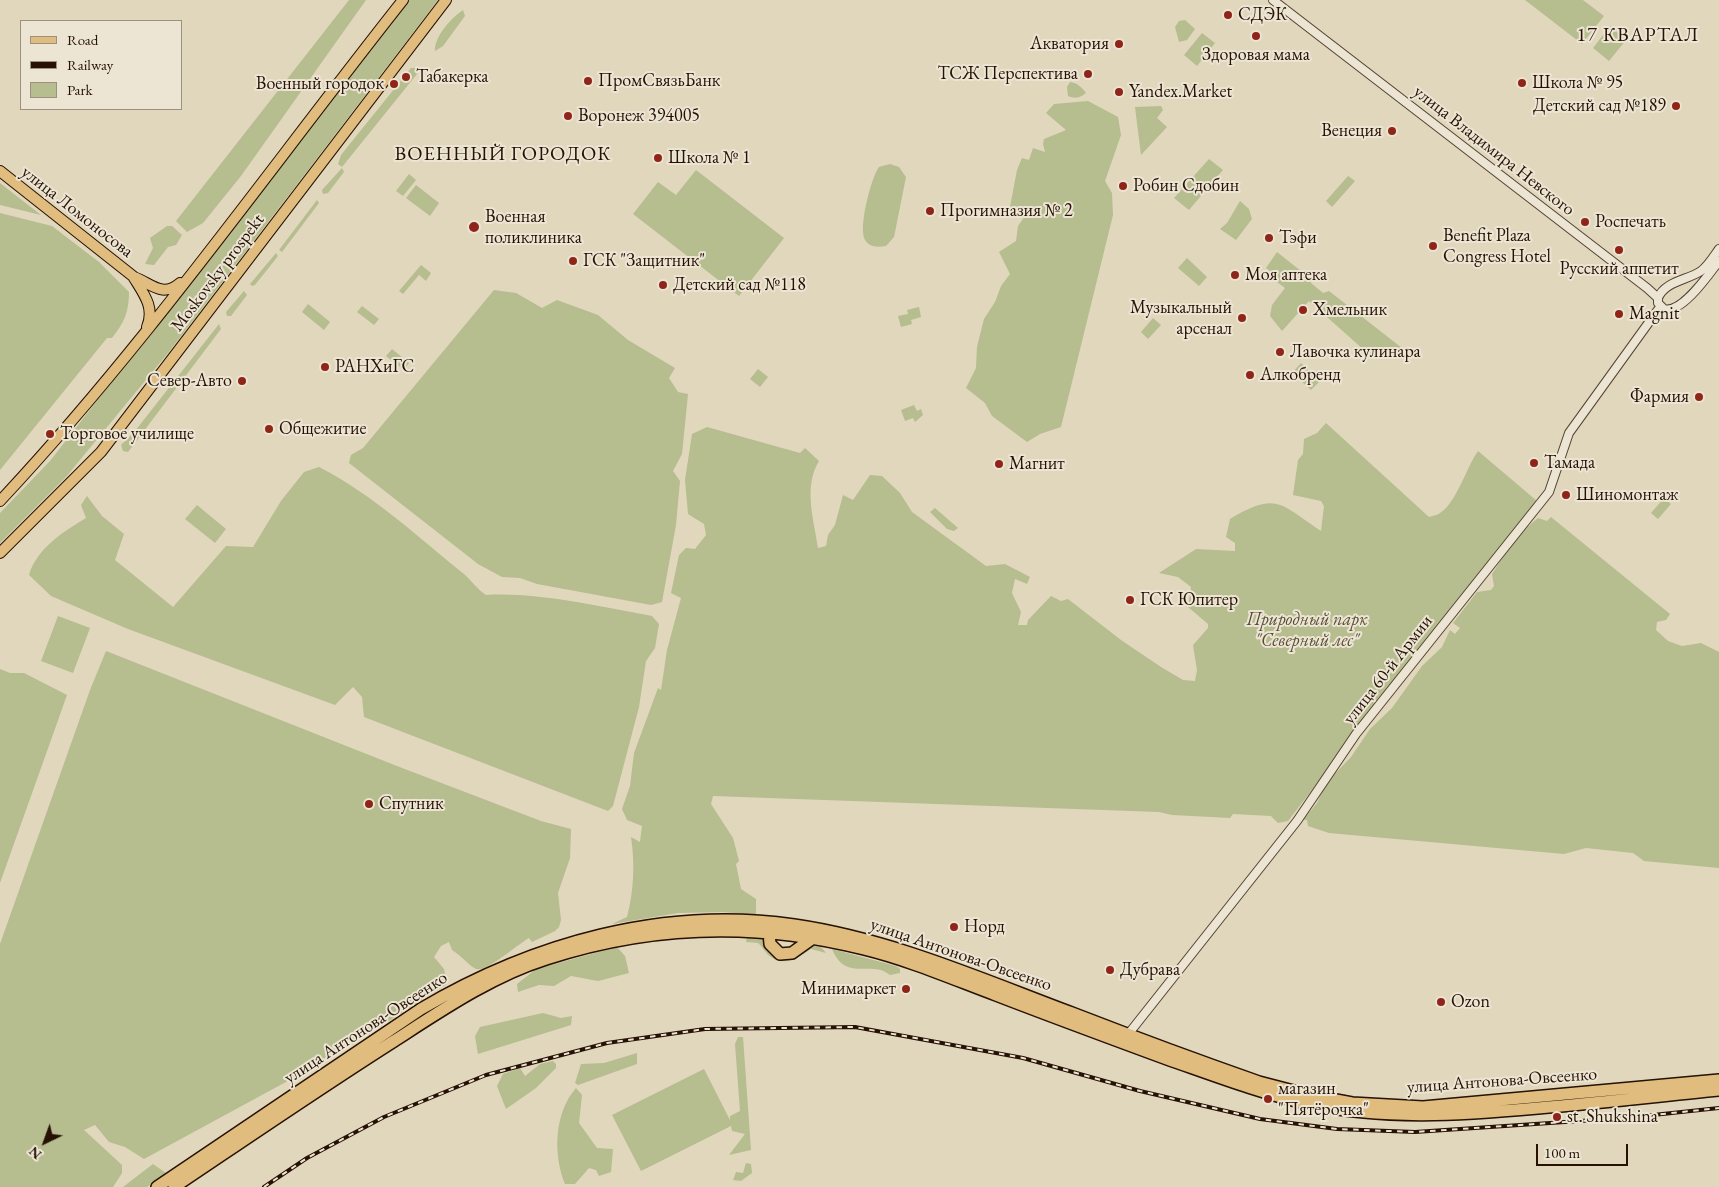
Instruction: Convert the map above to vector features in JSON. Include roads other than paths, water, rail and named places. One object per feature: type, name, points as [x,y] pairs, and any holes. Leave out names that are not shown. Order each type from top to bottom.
[{"type":"highway","name":"улица Антонова-Овсеенко","points":[[157,1187],[421,1009],[503,966],[541,952],[637,927],[681,921],[778,923],[856,938],[904,951],[1256,1090],[1395,1115],[1448,1115],[1719,1090]]},
{"type":"highway","points":[[778,923],[769,932],[772,947],[784,955],[792,953],[813,938]]},
{"type":"highway","name":"улица Антонова-Овсеенко","points":[[174,1187],[432,1017],[475,991],[544,959],[641,936],[725,930],[769,932],[813,938],[901,960],[1125,1038]]},
{"type":"highway","name":"улица Антонова-Овсеенко","points":[[1327,1103],[1448,1106],[1719,1080]]},
{"type":"main road","name":"Moskovsky prospekt","points":[[0,501],[68,426],[142,336],[403,0]]},
{"type":"main road","name":"Moskovsky prospekt","points":[[0,553],[101,452],[446,0]]},
{"type":"main road","name":"улица Ломоносова","points":[[0,171],[134,278],[156,290],[168,291],[177,286],[192,272]]},
{"type":"main road","name":"улица Ломоносова","points":[[134,278],[147,298],[151,311],[149,323],[142,336]]},
{"type":"street","name":"улица Владимира Невского","points":[[1273,0],[1658,298]]},
{"type":"street","points":[[1719,249],[1700,272],[1684,278],[1663,290],[1658,298],[1660,307],[1668,310],[1672,309],[1693,294],[1719,261]]},
{"type":"street","name":"улица 60-й Армии","points":[[1125,1038],[1297,821],[1362,727],[1549,492],[1569,433],[1660,307]]},
{"type":"railway","points":[[264,1187],[307,1158],[384,1117],[486,1075],[607,1043],[705,1029],[855,1027],[1023,1058],[1140,1091],[1260,1119],[1337,1129],[1415,1132],[1625,1118],[1719,1108]]},
{"type":"place","name":"СДЭК","points":[[1228,15]]},
{"type":"place","name":"Здоровая мама","points":[[1256,36]]},
{"type":"place","name":"Акватория","points":[[1119,44]]},
{"type":"place","name":"ТСЖ Перспектива","points":[[1088,74]]},
{"type":"place","name":"Табакерка","points":[[406,77]]},
{"type":"place","name":"ПромСвязьБанк","points":[[588,81]]},
{"type":"place","name":"Школа № 95","points":[[1522,83]]},
{"type":"place","name":"Военный городок","points":[[394,84]]},
{"type":"place","name":"Yandex.Market","points":[[1119,92]]},
{"type":"place","name":"Детский сад №189","points":[[1676,106]]},
{"type":"place","name":"Воронеж 394005","points":[[568,116]]},
{"type":"place","name":"Венеция","points":[[1392,131]]},
{"type":"place","name":"Школа № 1","points":[[658,158]]},
{"type":"place","name":"Робин Сдобин","points":[[1123,186]]},
{"type":"place","name":"Прогимназия № 2","points":[[930,211]]},
{"type":"place","name":"Роспечать","points":[[1585,222]]},
{"type":"place","name":"Военная поликлиника","points":[[474,227]]},
{"type":"place","name":"Тэфи","points":[[1269,238]]},
{"type":"place","name":"Benefit Plaza Congress Hotel","points":[[1433,246]]},
{"type":"place","name":"Русский аппетит","points":[[1619,250]]},
{"type":"place","name":"ГСК \"Защитник\"","points":[[573,261]]},
{"type":"place","name":"Моя аптека","points":[[1235,275]]},
{"type":"place","name":"Детский сад №118","points":[[663,285]]},
{"type":"place","name":"Хмельник","points":[[1303,310]]},
{"type":"place","name":"Magnit","points":[[1619,314]]},
{"type":"place","name":"Музыкальный арсенал","points":[[1242,318]]},
{"type":"place","name":"Лавочка кулинара","points":[[1280,352]]},
{"type":"place","name":"РАНХиГС","points":[[325,367]]},
{"type":"place","name":"Алкобренд","points":[[1250,375]]},
{"type":"place","name":"Север-Авто","points":[[242,381]]},
{"type":"place","name":"Фармия","points":[[1699,397]]},
{"type":"place","name":"Общежитие","points":[[269,429]]},
{"type":"place","name":"Торговое училище","points":[[50,434]]},
{"type":"place","name":"Тамада","points":[[1534,463]]},
{"type":"place","name":"Магнит","points":[[999,464]]},
{"type":"place","name":"Шиномонтаж","points":[[1566,495]]},
{"type":"place","name":"ГСК Юпитер","points":[[1130,600]]},
{"type":"place","name":"Спутник","points":[[369,804]]},
{"type":"place","name":"Норд","points":[[954,927]]},
{"type":"place","name":"Дубрава","points":[[1110,970]]},
{"type":"place","name":"Минимаркет","points":[[906,989]]},
{"type":"place","name":"Ozon","points":[[1441,1002]]},
{"type":"place","name":"магазин \"Пятёрочка\"","points":[[1268,1099]]},
{"type":"place","name":"st. Shukshina","points":[[1557,1117]]},
{"type":"district","name":"17 КВАРТАЛ","points":[[1638,36]]},
{"type":"district","name":"ВОЕННЫЙ ГОРОДОК","points":[[503,155]]},
{"type":"park label","name":"Природный парк \"Северный лес\"","points":[[1307,630]]}]
